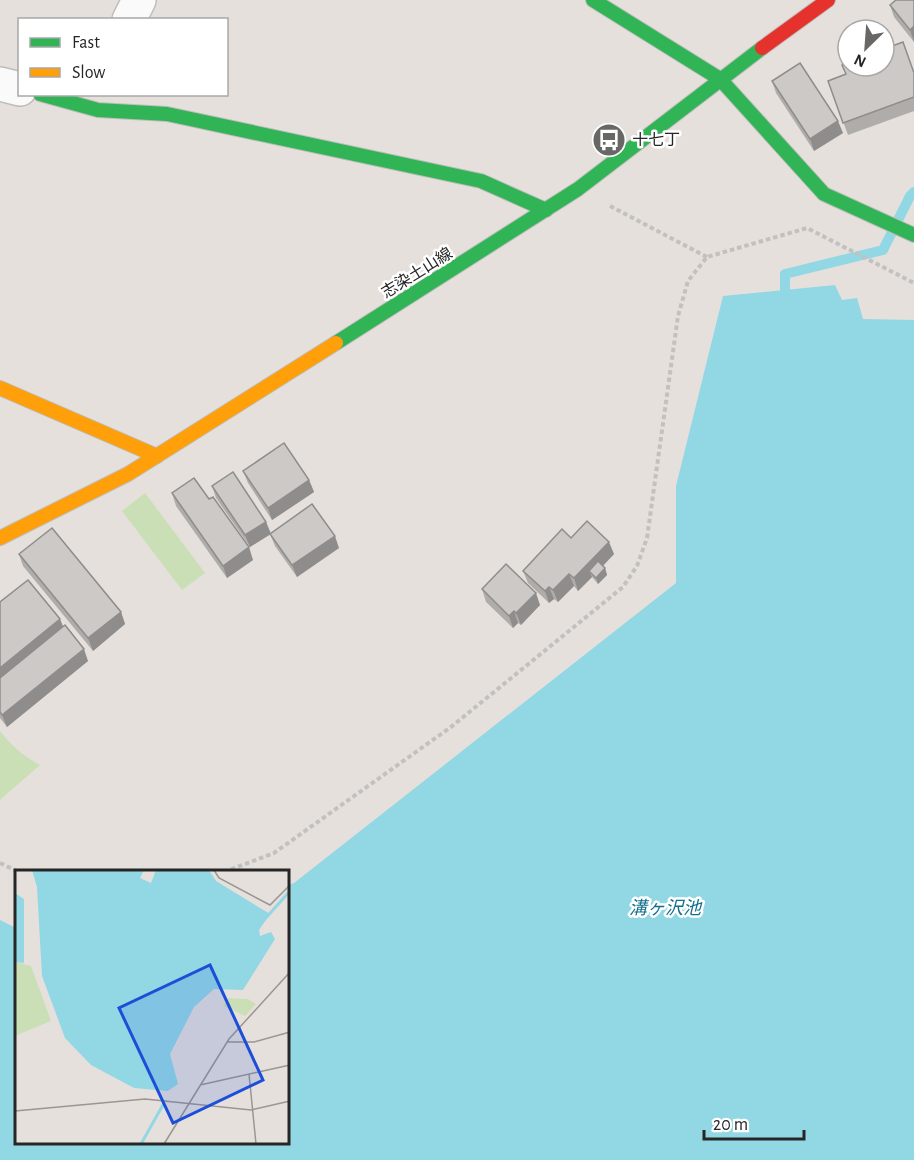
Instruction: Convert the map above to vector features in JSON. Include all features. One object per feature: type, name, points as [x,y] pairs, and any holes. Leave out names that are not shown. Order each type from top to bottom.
[{"type":"street","points":[[130,18],[139,0]]},
{"type":"street","points":[[593,0],[720,79],[824,194],[860,208],[914,235]]},
{"type":"street","name":"志染土山線","points":[[0,538],[128,474],[546,210],[578,189],[720,79],[828,0]]},
{"type":"street","points":[[0,84],[18,88]]},
{"type":"street","points":[[55,96],[167,114],[482,181],[546,210]]},
{"type":"street","points":[[0,388],[157,456]]},
{"type":"path","points":[[578,189],[707,257]]},
{"type":"path","points":[[229,870],[284,847],[452,727],[623,587],[638,566],[647,538],[678,316],[688,281],[707,257],[807,228],[914,283]]},
{"type":"path","points":[[0,863],[15,870]]},
{"type":"green space","points":[[145,493],[205,573],[182,590],[122,511]]},
{"type":"green space","points":[[0,731],[18,750],[40,765],[0,800]]},
{"type":"water","name":"溝ヶ沢池","points":[[835,285],[842,300],[857,298],[863,319],[914,320],[914,1160],[0,1160],[0,920],[15,928],[15,1145],[290,1145],[290,884],[676,583],[676,486],[723,296]]},
{"type":"building","points":[[896,0],[914,0],[914,26],[910,30],[890,5]]},
{"type":"building","points":[[903,42],[914,73],[914,97],[843,123],[828,81],[836,78],[896,78],[896,45]]},
{"type":"building","points":[[800,63],[838,121],[810,139],[772,81]]},
{"type":"building","points":[[284,443],[309,480],[268,508],[243,471]]},
{"type":"building","points":[[233,472],[266,522],[245,535],[212,486]]},
{"type":"building","points":[[194,478],[209,499],[213,497],[249,547],[223,566],[172,493]]},
{"type":"building","points":[[312,504],[335,536],[292,565],[270,534]]},
{"type":"building","points":[[587,521],[609,542],[574,578],[569,574],[553,590],[549,587],[545,591],[523,571],[562,529],[571,538]]},
{"type":"building","points":[[52,528],[121,612],[88,638],[19,554]]},
{"type":"building","points":[[598,561],[605,568],[596,578],[589,571]]},
{"type":"building","points":[[506,564],[536,593],[516,613],[514,611],[509,616],[482,589]]},
{"type":"building","points":[[28,580],[60,619],[0,668],[0,602]]},
{"type":"building","points":[[65,625],[84,649],[2,715],[0,712],[0,678]]},
{"type":"waterway","points":[[785,290],[785,274],[883,250],[914,192]]},
{"type":"traffic: fast","points":[[593,0],[720,79],[824,194],[914,235]]},
{"type":"traffic: fast","points":[[336,343],[578,189],[762,48]]},
{"type":"traffic: fast","points":[[47,96],[98,110],[167,114],[481,181],[546,210]]},
{"type":"traffic: slow","points":[[0,538],[128,474],[336,343]]},
{"type":"traffic: slow","points":[[0,388],[157,456]]},
{"type":"traffic: jam","points":[[762,48],[828,0]]},
{"type":"place","name":"十七丁","points":[[609,140]]}]
